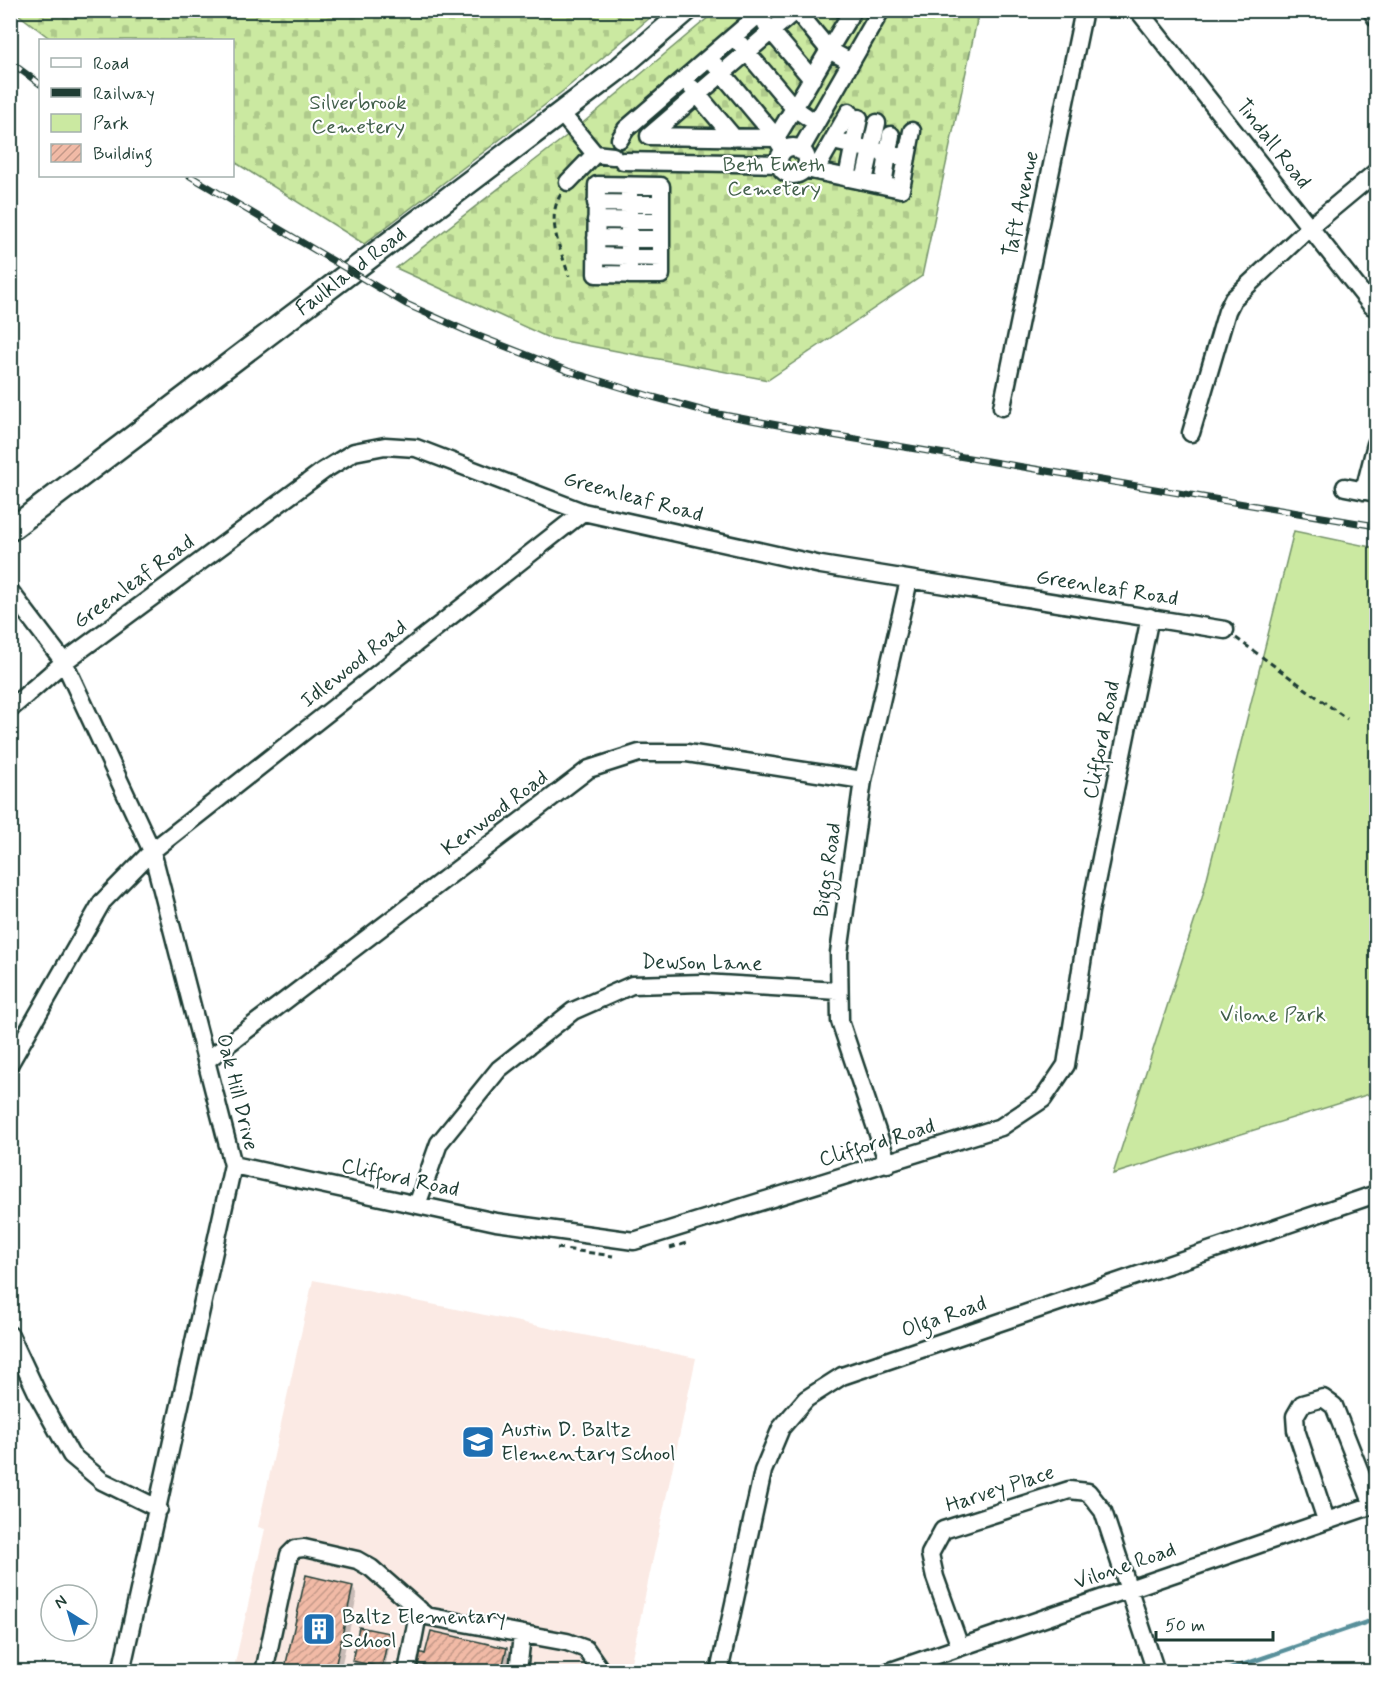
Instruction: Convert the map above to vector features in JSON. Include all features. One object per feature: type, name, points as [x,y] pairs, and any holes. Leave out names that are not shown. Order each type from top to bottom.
[{"type":"main road","name":"Faulkland Road","points":[[10,530],[616,71],[687,10]]},
{"type":"street","points":[[561,113],[595,154],[618,159],[640,161],[785,151],[816,123],[881,10]]},
{"type":"street","name":"Taft Avenue","points":[[1002,407],[1084,10]]},
{"type":"street","name":"Tindall Road","points":[[1138,10],[1372,306]]},
{"type":"street","points":[[1371,10],[1377,18]]},
{"type":"street","points":[[805,190],[804,157],[734,138],[649,136],[796,11],[830,50],[851,62]]},
{"type":"street","points":[[618,159],[610,144],[613,140],[620,139],[626,129],[761,13],[772,32],[812,79]]},
{"type":"street","points":[[846,14],[830,50],[794,108],[785,151],[785,172],[805,172],[847,178],[901,189],[912,131]]},
{"type":"street","points":[[734,37],[794,108],[816,123]]},
{"type":"street","points":[[709,58],[785,151]]},
{"type":"street","points":[[685,79],[734,138]]},
{"type":"street","points":[[660,100],[691,137]]},
{"type":"street","points":[[805,172],[854,115],[853,146],[847,178]]},
{"type":"street","points":[[864,181],[877,123]]},
{"type":"street","points":[[883,185],[891,135]]},
{"type":"street","points":[[832,141],[907,158]]},
{"type":"street","points":[[568,182],[595,154]]},
{"type":"street","points":[[629,275],[629,212],[640,161]]},
{"type":"street","points":[[1191,433],[1227,311],[1233,299],[1310,227],[1377,172]]},
{"type":"street","points":[[597,185],[635,186],[661,186],[661,275],[596,274],[597,185]]},
{"type":"street","points":[[596,212],[661,213]]},
{"type":"street","points":[[596,238],[661,239]]},
{"type":"street","points":[[596,256],[661,258]]},
{"type":"street","points":[[1345,487],[1370,492],[1377,444]]},
{"type":"street","name":"Greenleaf Road","points":[[10,709],[64,662],[322,471],[354,452],[385,446],[416,448],[583,512],[821,565],[1225,630]]},
{"type":"street","name":"Idlewood Road","points":[[10,1063],[102,902],[152,851],[583,512]]},
{"type":"street","name":"Biggs Road","points":[[888,1164],[840,1022],[839,953],[863,780],[909,580]]},
{"type":"street","name":"Oak Hill Drive","points":[[10,591],[64,662],[152,851],[233,1165],[159,1509],[121,1671]]},
{"type":"street","name":"Clifford Road","points":[[233,1165],[496,1222],[634,1241],[888,1164],[1001,1127],[1043,1099],[1066,1065],[1090,912],[1150,617]]},
{"type":"street","name":"Kenwood Road","points":[[206,1061],[588,769],[639,753],[687,753],[863,780]]},
{"type":"street","name":"Dewson Lane","points":[[417,1205],[439,1143],[499,1069],[573,1011],[632,985],[703,982],[838,991]]},
{"type":"street","name":"Olga Road","points":[[719,1671],[763,1471],[781,1428],[806,1399],[842,1376],[1377,1194]]},
{"type":"street","points":[[10,1335],[40,1399],[71,1455],[102,1481],[159,1509]]},
{"type":"street","points":[[1326,1520],[1296,1430],[1295,1416],[1302,1404],[1323,1398],[1334,1406],[1375,1505]]},
{"type":"street","name":"Harvey Place","points":[[960,1647],[935,1577],[930,1554],[944,1530],[1069,1490],[1088,1492],[1103,1511],[1156,1671]]},
{"type":"street","name":"Vilone Road","points":[[888,1671],[1375,1505]]},
{"type":"street","points":[[264,1671],[290,1555],[295,1549],[304,1548],[357,1560],[371,1568],[426,1616],[567,1642],[586,1649],[602,1671]]},
{"type":"street","points":[[407,1671],[419,1609]]},
{"type":"street","points":[[518,1671],[522,1635]]},
{"type":"path","points":[[568,182],[558,199],[553,221],[569,276]]},
{"type":"path","points":[[1225,630],[1347,719]]},
{"type":"path","points":[[665,1249],[698,1239]]},
{"type":"path","points":[[553,1247],[592,1254],[622,1256]]},
{"type":"shaded area","name":"Austin D. Baltz Elementary School","points":[[313,1280],[696,1358],[629,1671],[233,1672],[265,1529],[258,1527]]},
{"type":"green space","name":"Silverbrook Cemetery","points":[[14,11],[658,11],[563,91],[364,244],[234,162],[234,39],[51,39]]},
{"type":"green space","name":"Beth Emeth Cemetery","points":[[716,11],[979,11],[922,276],[768,380],[549,338],[396,268],[578,127]]},
{"type":"green space","name":"Vilone Park","points":[[1294,531],[1376,548],[1376,1092],[1113,1174],[1202,898]]},
{"type":"building","name":"Baltz Elementary School","points":[[306,1575],[353,1586],[334,1672],[284,1672]]},
{"type":"building","points":[[359,1627],[389,1633],[382,1667],[352,1661]]},
{"type":"building","name":"Baltz Elementary School","points":[[431,1631],[507,1648],[501,1672],[423,1672],[424,1665],[417,1664],[419,1652],[425,1654]]},
{"type":"waterway","points":[[1222,1672],[1376,1619]]},
{"type":"railway","points":[[10,62],[39,83]]},
{"type":"railway","points":[[192,177],[406,304],[471,333],[568,371],[653,397],[708,412],[820,433],[1376,526]]},
{"type":"place","name":"Austin D. Baltz Elementary School","points":[[478,1442]]},
{"type":"place","name":"Baltz Elementary School","points":[[319,1629]]}]
